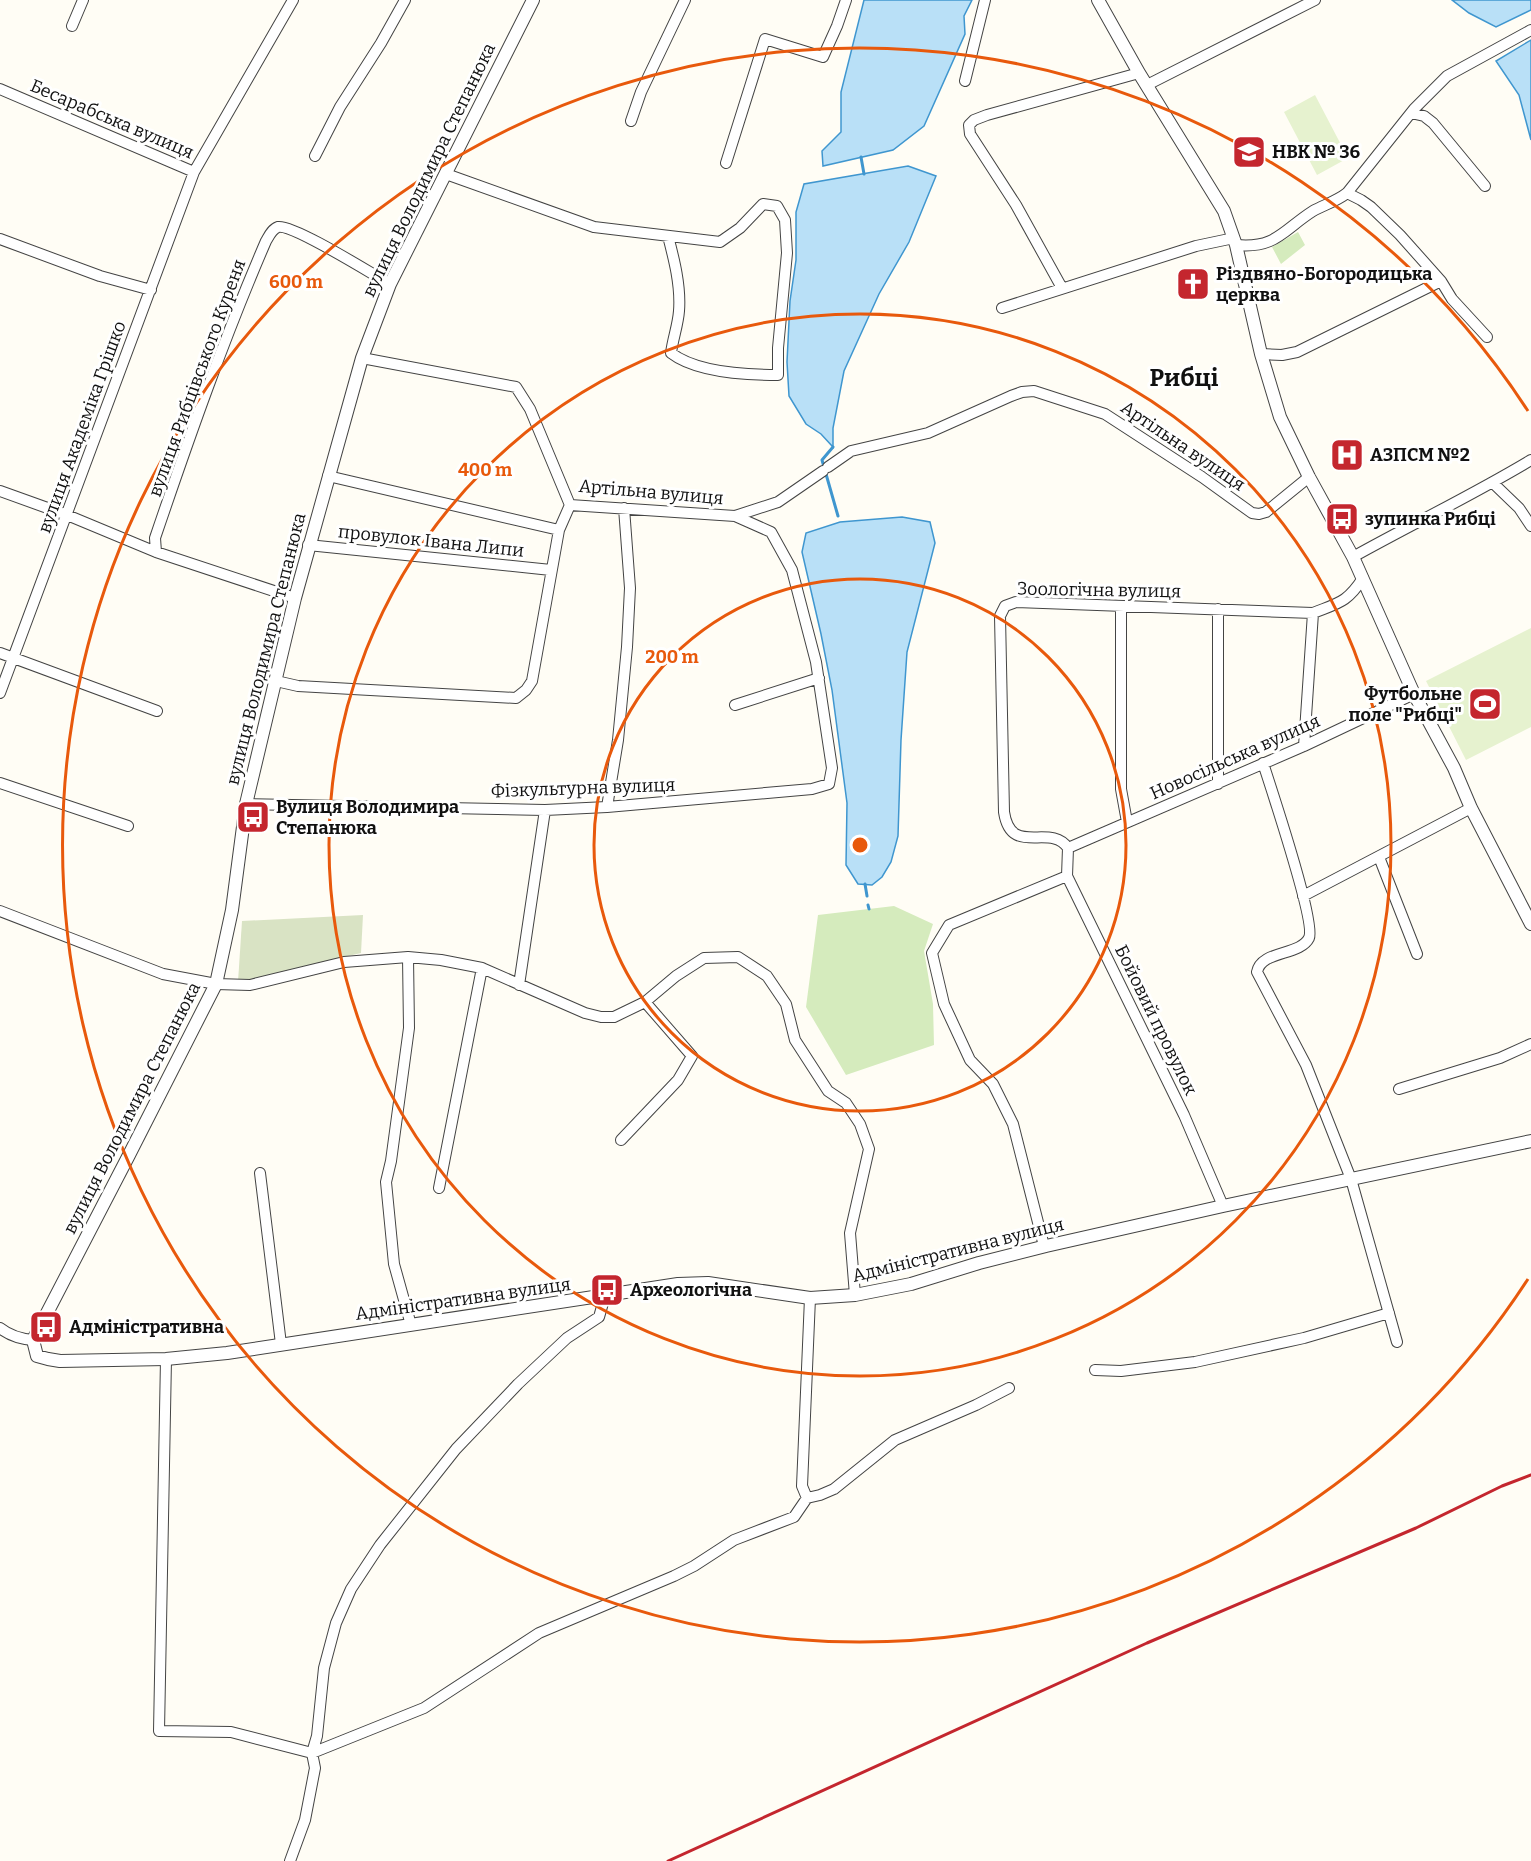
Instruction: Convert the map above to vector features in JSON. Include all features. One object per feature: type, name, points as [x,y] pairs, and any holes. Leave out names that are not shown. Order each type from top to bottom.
[{"type":"street","points":[[72,26],[83,0]]},
{"type":"street","name":"Бесарабська вулиця","points":[[0,89],[194,172],[198,161],[293,0]]},
{"type":"street","points":[[315,156],[340,107],[381,43],[405,0]]},
{"type":"street","name":"вулиця Володимира Степанюка","points":[[33,1340],[216,984],[232,910],[246,804],[294,598],[362,358],[390,284],[533,0]]},
{"type":"street","points":[[631,121],[641,92],[685,0]]},
{"type":"street","points":[[726,163],[765,39],[823,57],[846,0]]},
{"type":"street","points":[[964,81],[985,0]]},
{"type":"street","points":[[1099,0],[1139,73],[1224,211],[1235,241],[1261,354],[1280,417],[1309,477],[1353,557],[1414,694],[1454,768],[1531,924]]},
{"type":"street","points":[[1147,85],[1315,0]]},
{"type":"street","points":[[1002,308],[1196,246],[1235,241],[1250,246],[1264,244],[1287,231],[1314,211],[1338,200],[1347,193],[1411,113],[1447,76],[1531,30]]},
{"type":"street","points":[[1062,288],[1016,205],[970,134],[969,125],[974,120],[987,115],[1139,73]]},
{"type":"street","points":[[1411,113],[1424,116],[1433,123],[1485,186]]},
{"type":"street","name":"вулиця Академіка Грішко","points":[[0,693],[194,172]]},
{"type":"street","points":[[447,174],[594,228],[668,236],[720,242],[740,228],[763,204],[777,206],[784,220],[787,254],[778,348],[778,375],[711,369],[682,361],[671,353],[679,309],[676,264],[668,236]]},
{"type":"street","points":[[1347,193],[1371,207],[1400,235],[1441,281],[1452,299],[1487,337]]},
{"type":"street","name":"вулиця Рибцівського Куреня","points":[[156,552],[155,538],[230,327],[266,241],[273,231],[279,227],[286,228],[315,241],[390,284]]},
{"type":"street","points":[[0,239],[100,276],[151,290]]},
{"type":"street","points":[[1261,354],[1282,355],[1297,352],[1441,281]]},
{"type":"street","name":"Артільна вулиця","points":[[362,358],[516,387],[530,409],[570,505],[735,516],[778,502],[851,451],[928,433],[1011,396],[1034,391],[1096,410],[1113,418],[1252,513],[1266,512],[1309,477]]},
{"type":"street","points":[[1353,557],[1493,483],[1531,460]]},
{"type":"street","points":[[328,476],[559,530]]},
{"type":"street","points":[[1493,483],[1519,508],[1531,526]]},
{"type":"street","points":[[0,491],[67,515],[156,552],[294,598]]},
{"type":"street","points":[[276,681],[298,686],[516,699],[532,681],[559,530],[570,505]]},
{"type":"street","points":[[607,807],[618,740],[628,635],[630,588],[624,508]]},
{"type":"street","points":[[735,516],[771,532],[792,570],[819,678],[735,705]]},
{"type":"street","name":"провулок Івана Липи","points":[[308,545],[551,570]]},
{"type":"street","name":"Зоологічна вулиця","points":[[1068,848],[1056,838],[1026,838],[1017,835],[1009,830],[1005,822],[1000,616],[1005,606],[1016,602],[1313,613],[1344,601],[1362,578]]},
{"type":"street","points":[[1121,607],[1120,789],[1127,822]]},
{"type":"street","points":[[1218,609],[1218,784]]},
{"type":"street","points":[[1304,746],[1313,613]]},
{"type":"street","points":[[0,652],[157,711]]},
{"type":"street","name":"Фізкультурна вулиця","points":[[246,804],[545,810],[607,807],[812,789],[829,784],[832,768],[819,678]]},
{"type":"street","name":"Новосільська вулиця","points":[[1068,848],[1304,746],[1414,694]]},
{"type":"street","points":[[1263,764],[1303,896],[1310,930],[1308,939],[1302,945],[1265,960],[1259,964],[1257,972],[1306,1065],[1351,1179],[1397,1342]]},
{"type":"street","points":[[0,783],[128,826]]},
{"type":"street","points":[[1303,896],[1472,808]]},
{"type":"street","points":[[519,985],[545,810]]},
{"type":"street","name":"Бойовий провулок","points":[[1068,848],[1067,876],[1184,1115],[1222,1206]]},
{"type":"street","points":[[1379,856],[1418,954]]},
{"type":"street","points":[[1044,1246],[1013,1124],[993,1084],[970,1060],[952,1023],[944,1004],[932,953],[949,925],[1067,876]]},
{"type":"street","points":[[0,912],[163,974],[216,984],[250,985],[344,962],[408,957],[441,960],[482,968],[585,1013],[601,1017],[614,1017],[645,1002],[676,976],[704,958],[738,957],[767,976],[786,1004],[795,1040],[828,1091],[846,1103],[860,1124],[869,1149],[850,1233],[855,1295]]},
{"type":"street","points":[[408,957],[409,1028],[391,1161],[386,1182],[394,1264],[411,1325]]},
{"type":"street","points":[[439,1188],[482,968]]},
{"type":"street","points":[[621,1140],[678,1080],[692,1056],[645,1002]]},
{"type":"street","points":[[1399,1089],[1500,1058],[1531,1044]]},
{"type":"street","name":"Адміністративна вулиця","points":[[33,1340],[37,1356],[48,1359],[166,1359],[227,1353],[678,1284],[708,1283],[810,1298],[855,1295],[911,1284],[1044,1246],[1531,1141]]},
{"type":"street","points":[[260,1173],[282,1344]]},
{"type":"street","points":[[290,1861],[305,1820],[315,1768],[312,1753],[317,1736],[324,1668],[336,1623],[351,1589],[380,1545],[456,1449],[518,1384],[567,1338],[599,1317],[605,1296]]},
{"type":"street","points":[[807,1498],[802,1486],[810,1298]]},
{"type":"street","points":[[1095,1371],[1121,1371],[1195,1362],[1304,1338],[1389,1313]]},
{"type":"street","points":[[0,1328],[22,1339],[33,1340]]},
{"type":"street","points":[[166,1359],[159,1731],[231,1732],[312,1753],[424,1708],[539,1633],[674,1576],[734,1540],[794,1517],[807,1498],[834,1489],[896,1440],[1009,1388]]},
{"type":"green space","points":[[1315,95],[1348,158],[1317,175],[1284,112]]},
{"type":"green space","points":[[1298,232],[1305,245],[1281,264],[1272,247]]},
{"type":"green space","name":"Футбольне поле \"Рибці\"","points":[[1531,628],[1531,727],[1466,760],[1426,681]]},
{"type":"green space","points":[[894,906],[933,924],[924,951],[933,1004],[934,1045],[846,1075],[806,1007],[818,915]]},
{"type":"green space","points":[[363,915],[361,953],[238,982],[242,921]]},
{"type":"water","points":[[864,0],[972,0],[964,16],[965,34],[924,126],[893,150],[823,166],[822,151],[841,132],[841,92]]},
{"type":"water","points":[[1452,0],[1531,0],[1531,10],[1496,27],[1469,13]]},
{"type":"water","points":[[1531,40],[1531,140],[1519,95],[1496,61]]},
{"type":"water","points":[[908,166],[936,176],[909,242],[879,294],[844,371],[833,428],[833,447],[821,434],[806,424],[789,396],[787,362],[790,301],[796,260],[796,212],[804,184]]},
{"type":"water","points":[[902,517],[930,522],[935,543],[907,652],[898,836],[891,862],[882,877],[872,885],[858,884],[846,865],[847,803],[832,690],[802,552],[806,533],[840,522]]},
{"type":"waterway","points":[[861,157],[864,174]]},
{"type":"waterway","points":[[833,447],[822,460],[838,516]]},
{"type":"waterway","points":[[865,884],[867,896]]},
{"type":"waterway","points":[[868,905],[869,909]]},
{"type":"railway","points":[[668,1861],[1147,1643],[1416,1528],[1502,1486],[1531,1475]]},
{"type":"place","name":"НВК № 36","points":[[1249,152]]},
{"type":"place","name":"Різдвяно-Богородицька церква","points":[[1193,284]]},
{"type":"place","name":"АЗПСМ №2","points":[[1347,455]]},
{"type":"place","name":"зупинка Рибці","points":[[1342,519]]},
{"type":"place","name":"Футбольне поле \"Рибці\"","points":[[1485,704]]},
{"type":"place","name":"Вулиця Володимира Степанюка","points":[[253,817]]},
{"type":"place","name":"Археологічна","points":[[607,1290]]},
{"type":"place","name":"Адміністративна","points":[[46,1327]]},
{"type":"district","name":"Рибці","points":[[1184,378]]}]
